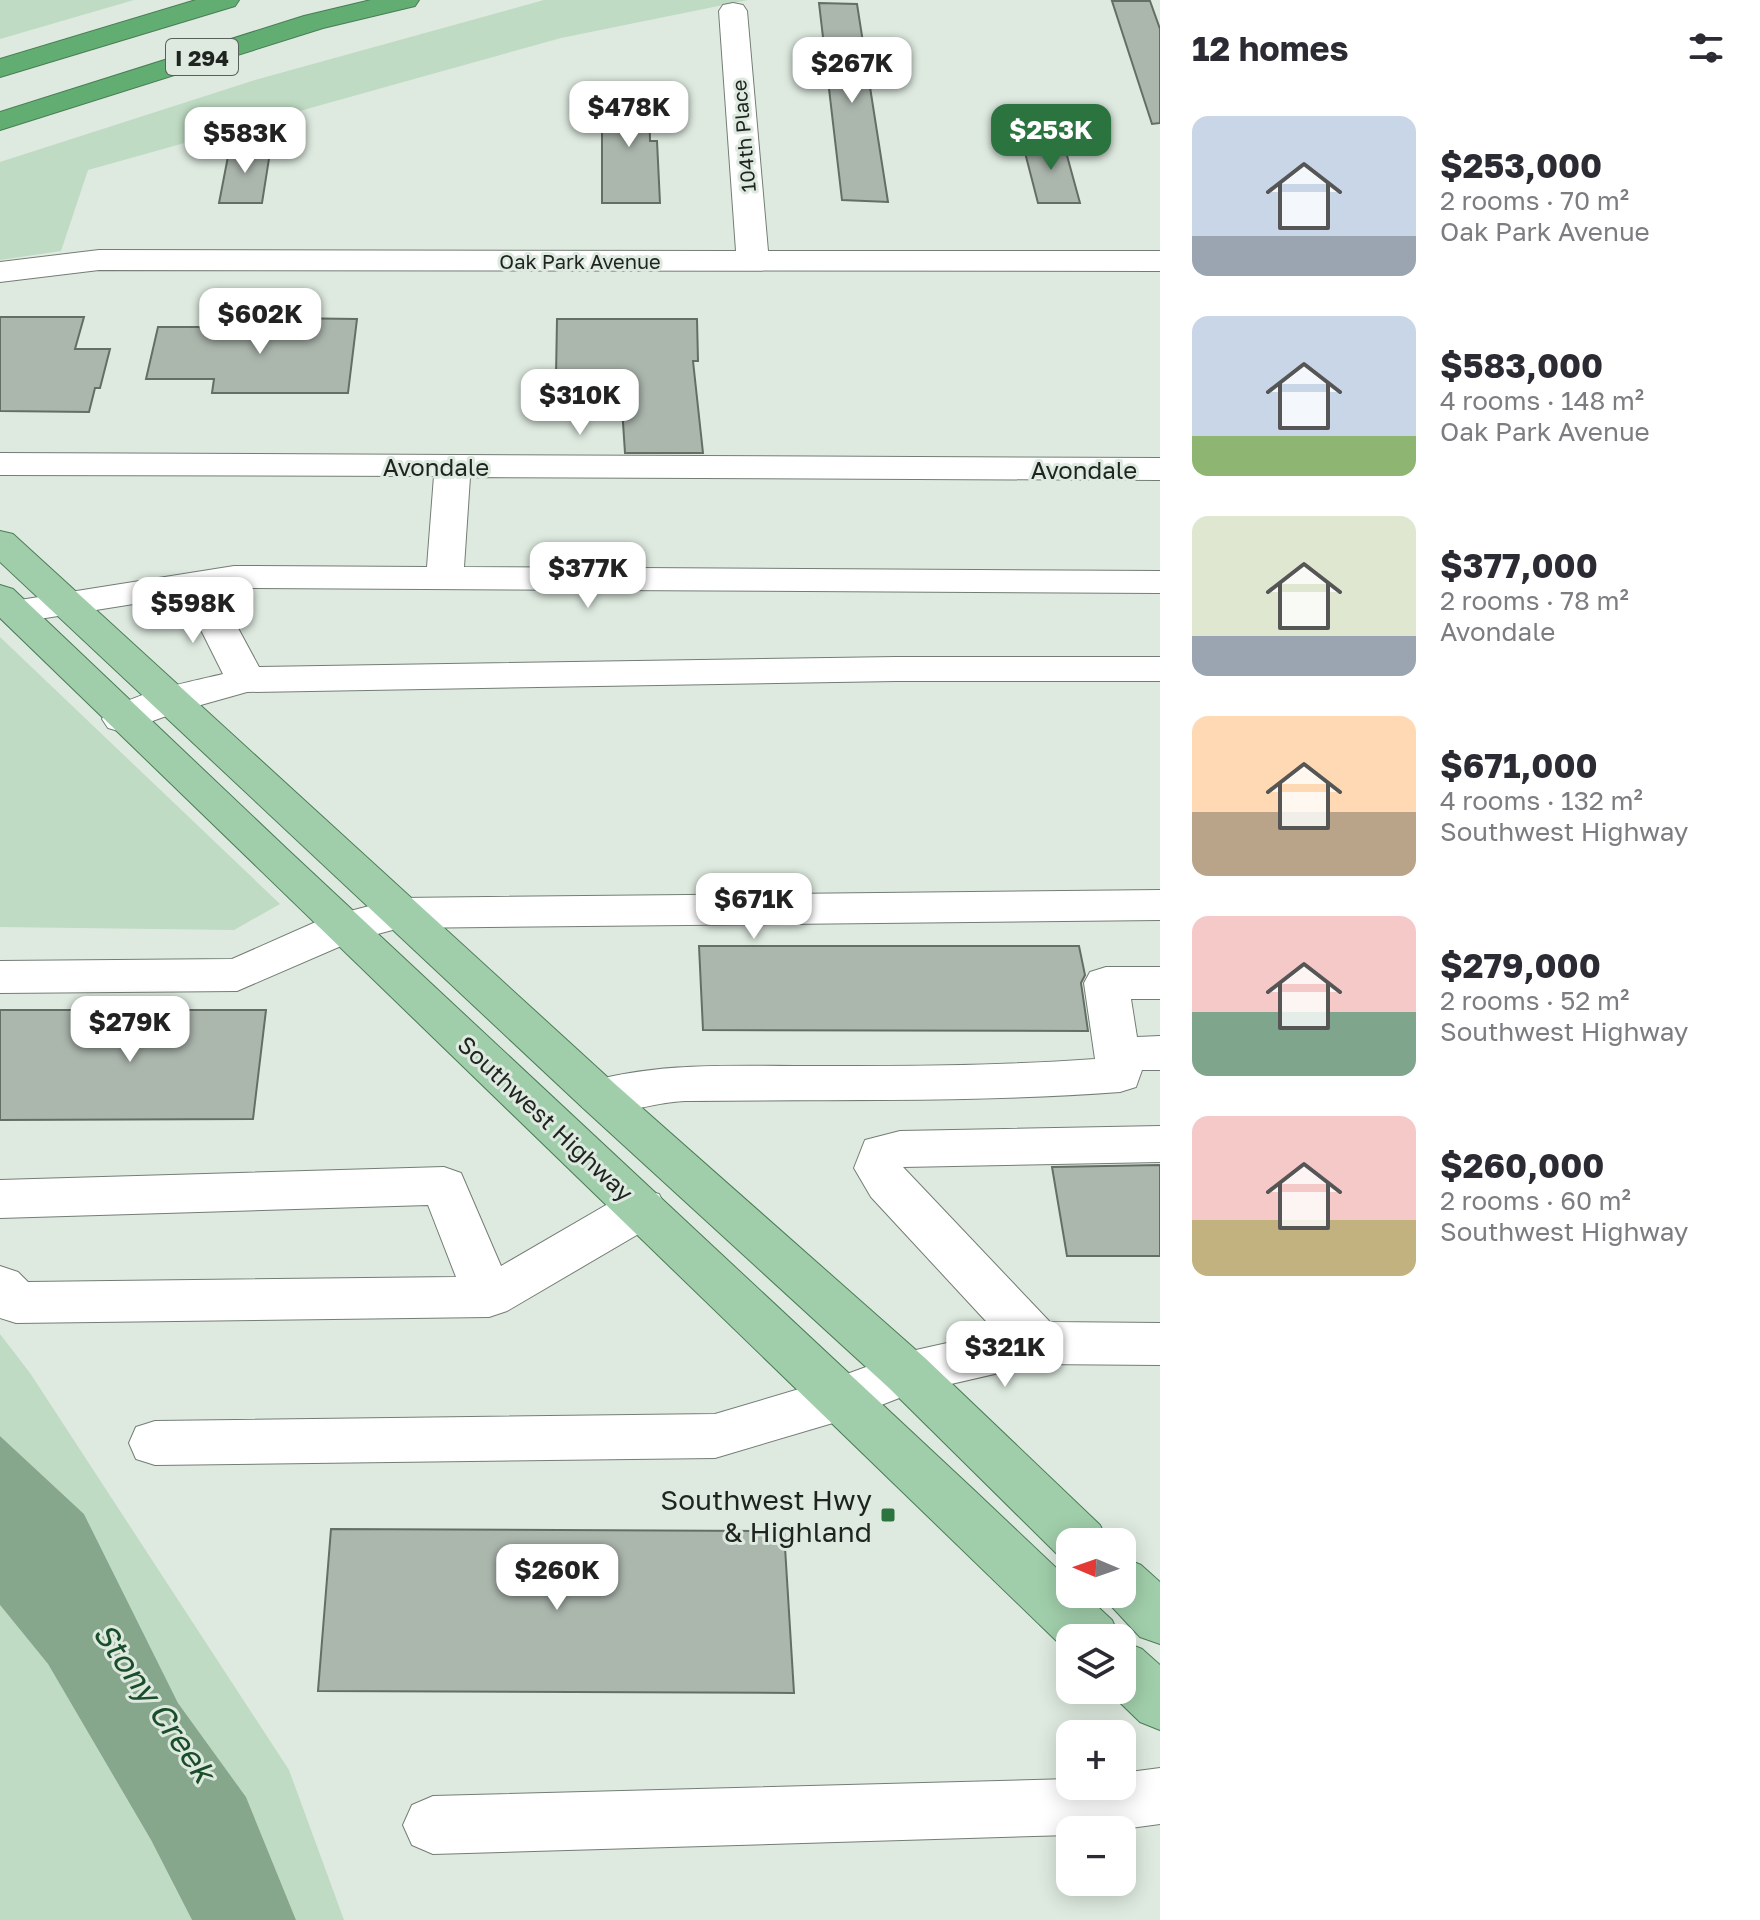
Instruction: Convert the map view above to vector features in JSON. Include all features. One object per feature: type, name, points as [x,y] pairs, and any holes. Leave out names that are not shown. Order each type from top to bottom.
[{"type":"highway","name":"I 294","points":[[0,68],[225,0]]},
{"type":"highway","name":"I 294","points":[[0,121],[314,22],[405,0]]},
{"type":"main road","points":[[0,542],[599,1096],[907,1373],[1067,1528]]},
{"type":"main road","name":"Southwest Highway","points":[[7,604],[122,719],[843,1398],[1077,1624]]},
{"type":"main road","points":[[1136,1596],[1160,1619]]},
{"type":"main road","points":[[1136,1680],[1160,1703]]},
{"type":"street","name":"104th Place","points":[[733,11],[753,261]]},
{"type":"street","name":"Oak Park Avenue","points":[[0,272],[99,260],[1160,261]]},
{"type":"street","name":"Avondale","points":[[0,464],[1160,469]]},
{"type":"street","points":[[445,578],[453,466]]},
{"type":"street","points":[[7,604],[63,603],[234,577],[1160,582]]},
{"type":"street","points":[[195,582],[246,680]]},
{"type":"street","points":[[122,719],[169,701],[246,680],[864,670],[1160,669]]},
{"type":"street","points":[[0,977],[237,975],[342,928],[400,913],[1160,905]]},
{"type":"street","points":[[599,1096],[680,1084],[1009,1083],[1120,1075],[1139,1054],[1106,983],[1160,983]]},
{"type":"street","points":[[1038,1343],[888,1184],[878,1168],[882,1153],[900,1149],[1160,1144]]},
{"type":"street","points":[[0,1199],[444,1186],[489,1297]]},
{"type":"street","points":[[0,1286],[16,1303],[489,1297],[642,1208]]},
{"type":"street","points":[[155,1443],[715,1436],[843,1398],[907,1373],[1038,1343],[1160,1344]]},
{"type":"street","points":[[433,1825],[1077,1807],[1160,1796]]},
{"type":"shaded area","points":[[0,0],[134,0],[0,39]]},
{"type":"shaded area","points":[[544,0],[748,0],[561,38],[88,170],[61,251],[0,260],[0,162],[255,80]]},
{"type":"shaded area","points":[[0,637],[280,904],[234,930],[0,927]]},
{"type":"shaded area","points":[[0,1334],[30,1373],[289,1770],[344,1920],[296,1920],[246,1797],[178,1703],[84,1514],[0,1436]]},
{"type":"shaded area","points":[[0,1605],[48,1664],[151,1840],[192,1920],[0,1920]]},
{"type":"water","name":"Stony Creek","points":[[0,1436],[84,1514],[178,1703],[246,1797],[296,1920],[192,1920],[151,1840],[48,1664],[0,1605]]},
{"type":"building","points":[[1112,1],[1150,1],[1160,29],[1160,123],[1152,124]]},
{"type":"building","points":[[819,3],[857,4],[888,202],[842,200]]},
{"type":"building","points":[[612,88],[649,89],[650,141],[657,141],[660,203],[602,203],[602,98],[612,98]]},
{"type":"building","points":[[1022,141],[1063,141],[1080,203],[1038,203]]},
{"type":"building","points":[[230,146],[271,146],[262,203],[219,203]]},
{"type":"building","points":[[0,317],[84,317],[75,349],[110,349],[100,388],[95,388],[89,412],[0,411]]},
{"type":"building","points":[[282,318],[357,319],[348,393],[212,393],[214,379],[146,379],[158,327],[226,327],[227,324],[281,321]]},
{"type":"building","points":[[557,319],[697,319],[698,361],[693,361],[703,453],[625,453],[620,377],[556,376]]},
{"type":"building","points":[[699,946],[1079,946],[1085,975],[1081,983],[1088,1031],[703,1030]]},
{"type":"building","points":[[0,1010],[266,1010],[253,1119],[0,1120]]},
{"type":"building","points":[[1160,1165],[1160,1256],[1067,1256],[1052,1167]]},
{"type":"building","points":[[331,1529],[784,1531],[794,1693],[318,1691]]},
{"type":"place","name":"Southwest Hwy & Highland","points":[[888,1515]]}]
